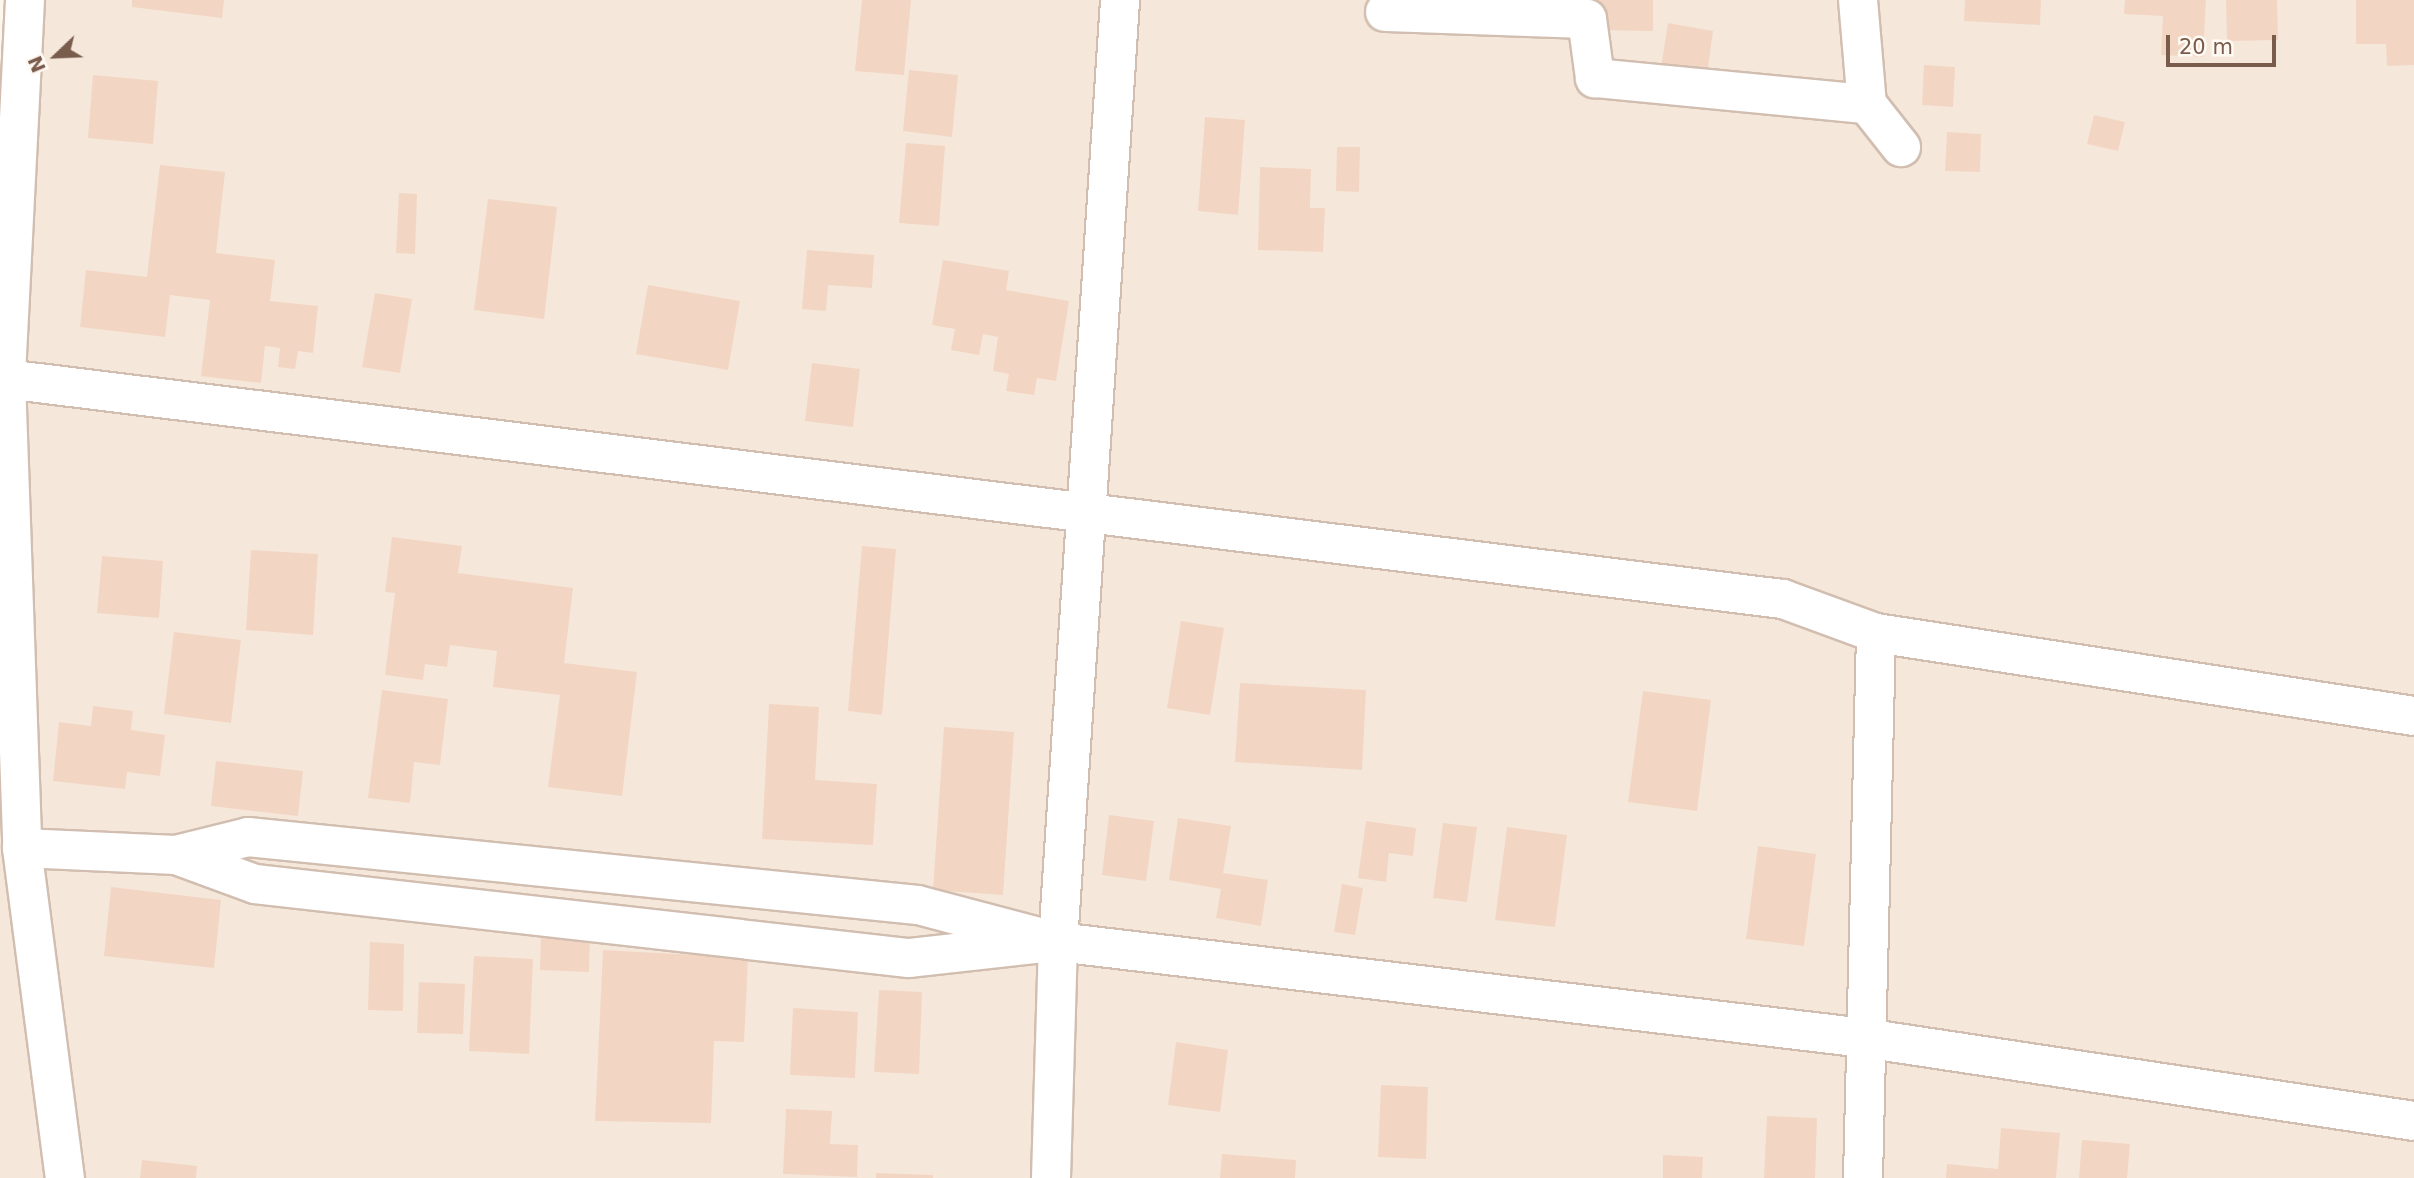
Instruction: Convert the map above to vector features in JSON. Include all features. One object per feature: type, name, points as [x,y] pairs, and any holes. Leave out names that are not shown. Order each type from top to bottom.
[{"type":"street","points":[[25,0],[9,163],[6,379],[22,848],[65,1178]]},
{"type":"street","points":[[1051,1178],[1058,942],[1089,514],[1120,0]]},
{"type":"street","points":[[1858,0],[1867,104],[1901,147]]},
{"type":"street","points":[[1385,12],[1587,19],[1595,78],[1867,104]]},
{"type":"street","points":[[6,379],[1783,599],[1876,633],[2414,716]]},
{"type":"street","points":[[1863,1178],[1864,1038],[1876,633]]},
{"type":"street","points":[[22,848],[176,855],[248,837],[918,905],[1058,942],[1864,1038],[2414,1121]]},
{"type":"street","points":[[176,855],[255,884],[909,958],[1058,942]]},
{"type":"shaded area","points":[[42,0],[2414,0],[2414,1178],[0,1178],[0,766]]},
{"type":"building","points":[[132,0],[224,0],[222,18],[132,7]]},
{"type":"building","points":[[862,0],[911,0],[904,75],[855,71]]},
{"type":"building","points":[[1592,0],[1653,0],[1653,31],[1591,30]]},
{"type":"building","points":[[1965,0],[2041,0],[2040,25],[1964,21]]},
{"type":"building","points":[[2125,0],[2206,0],[2203,57],[2161,55],[2163,16],[2124,14]]},
{"type":"building","points":[[2226,0],[2277,0],[2278,40],[2227,41]]},
{"type":"building","points":[[2356,0],[2414,0],[2414,65],[2387,66],[2386,44],[2356,44]]},
{"type":"building","points":[[1668,23],[1713,31],[1706,82],[1660,74]]},
{"type":"building","points":[[1924,65],[1955,67],[1953,107],[1922,105]]},
{"type":"building","points":[[909,70],[958,75],[952,137],[903,131]]},
{"type":"building","points":[[93,75],[158,81],[153,144],[88,138]]},
{"type":"building","points":[[2094,115],[2125,122],[2118,151],[2087,144]]},
{"type":"building","points":[[1205,117],[1245,120],[1238,215],[1198,211]]},
{"type":"building","points":[[1947,132],[1981,134],[1980,172],[1945,171]]},
{"type":"building","points":[[906,143],[945,146],[939,226],[899,223]]},
{"type":"building","points":[[1337,147],[1360,147],[1359,192],[1336,191]]},
{"type":"building","points":[[160,165],[225,172],[216,253],[275,260],[270,301],[318,306],[313,353],[298,351],[295,369],[278,367],[280,348],[265,346],[261,383],[201,376],[210,300],[170,295],[165,337],[80,327],[86,270],[147,277]]},
{"type":"building","points":[[1260,167],[1311,169],[1310,208],[1325,208],[1323,252],[1258,250]]},
{"type":"building","points":[[399,193],[417,194],[415,254],[396,253]]},
{"type":"building","points":[[488,199],[557,207],[544,319],[474,310]]},
{"type":"building","points":[[807,250],[874,255],[872,288],[828,285],[826,311],[802,309]]},
{"type":"building","points":[[943,260],[1009,271],[1006,290],[1069,301],[1056,381],[1037,378],[1034,395],[1006,391],[1009,374],[993,371],[998,337],[983,334],[979,355],[951,350],[955,329],[932,325]]},
{"type":"building","points":[[648,285],[740,301],[728,370],[636,354]]},
{"type":"building","points":[[375,293],[412,299],[400,373],[362,367]]},
{"type":"building","points":[[812,363],[860,369],[853,427],[805,421]]},
{"type":"building","points":[[392,537],[462,546],[458,573],[573,588],[564,663],[637,672],[622,796],[548,787],[560,695],[493,687],[497,651],[450,645],[447,667],[425,664],[423,680],[385,675],[395,593],[385,592]]},
{"type":"building","points":[[862,546],[896,549],[882,715],[848,711]]},
{"type":"building","points":[[251,550],[318,554],[313,635],[246,630]]},
{"type":"building","points":[[102,556],[163,561],[159,618],[97,613]]},
{"type":"building","points":[[1181,621],[1224,628],[1210,715],[1167,708]]},
{"type":"building","points":[[174,632],[241,640],[231,723],[164,714]]},
{"type":"building","points":[[1240,683],[1366,690],[1362,770],[1235,762]]},
{"type":"building","points":[[382,690],[448,699],[440,765],[414,762],[410,803],[368,798]]},
{"type":"building","points":[[1643,691],[1711,700],[1697,811],[1628,802]]},
{"type":"building","points":[[769,704],[819,707],[815,780],[877,784],[873,845],[762,839]]},
{"type":"building","points":[[93,706],[133,711],[131,730],[165,735],[160,776],[127,772],[125,789],[53,781],[59,722],[91,726]]},
{"type":"building","points":[[944,727],[1014,732],[1003,895],[933,890]]},
{"type":"building","points":[[216,761],[303,771],[298,816],[211,806]]},
{"type":"building","points":[[1109,815],[1154,821],[1146,881],[1102,875]]},
{"type":"building","points":[[1178,818],[1231,826],[1223,873],[1268,880],[1261,926],[1216,918],[1221,889],[1169,880]]},
{"type":"building","points":[[1366,821],[1416,828],[1413,856],[1389,853],[1386,882],[1358,878]]},
{"type":"building","points":[[1443,823],[1477,827],[1467,902],[1433,898]]},
{"type":"building","points":[[1507,827],[1567,835],[1555,927],[1495,920]]},
{"type":"building","points":[[1758,846],[1816,854],[1804,946],[1746,939]]},
{"type":"building","points":[[1342,884],[1363,888],[1355,935],[1334,932]]},
{"type":"building","points":[[111,887],[221,900],[214,968],[104,956]]},
{"type":"building","points":[[541,930],[590,932],[589,972],[540,970]]},
{"type":"building","points":[[370,942],[404,944],[403,1011],[368,1010]]},
{"type":"building","points":[[603,950],[748,958],[744,1042],[714,1041],[711,1123],[595,1121]]},
{"type":"building","points":[[474,956],[533,959],[529,1054],[469,1051]]},
{"type":"building","points":[[419,982],[465,984],[463,1034],[417,1033]]},
{"type":"building","points":[[879,990],[922,992],[919,1074],[874,1072]]},
{"type":"building","points":[[793,1008],[858,1012],[855,1078],[790,1075]]},
{"type":"building","points":[[1176,1042],[1228,1050],[1220,1112],[1168,1105]]},
{"type":"building","points":[[1381,1085],[1428,1087],[1426,1159],[1378,1157]]},
{"type":"building","points":[[786,1109],[832,1111],[830,1144],[858,1145],[857,1177],[783,1174]]},
{"type":"building","points":[[1767,1116],[1817,1118],[1815,1178],[1764,1178]]},
{"type":"building","points":[[2001,1128],[2060,1133],[2056,1178],[1946,1178],[1947,1164],[1998,1169]]},
{"type":"building","points":[[2082,1140],[2130,1144],[2127,1178],[2079,1178]]},
{"type":"building","points":[[1222,1154],[1296,1160],[1295,1178],[1220,1178]]},
{"type":"building","points":[[1663,1155],[1703,1157],[1702,1178],[1663,1178]]},
{"type":"building","points":[[142,1160],[197,1166],[196,1178],[140,1178]]},
{"type":"building","points":[[876,1173],[933,1175],[933,1178],[876,1178]]}]
